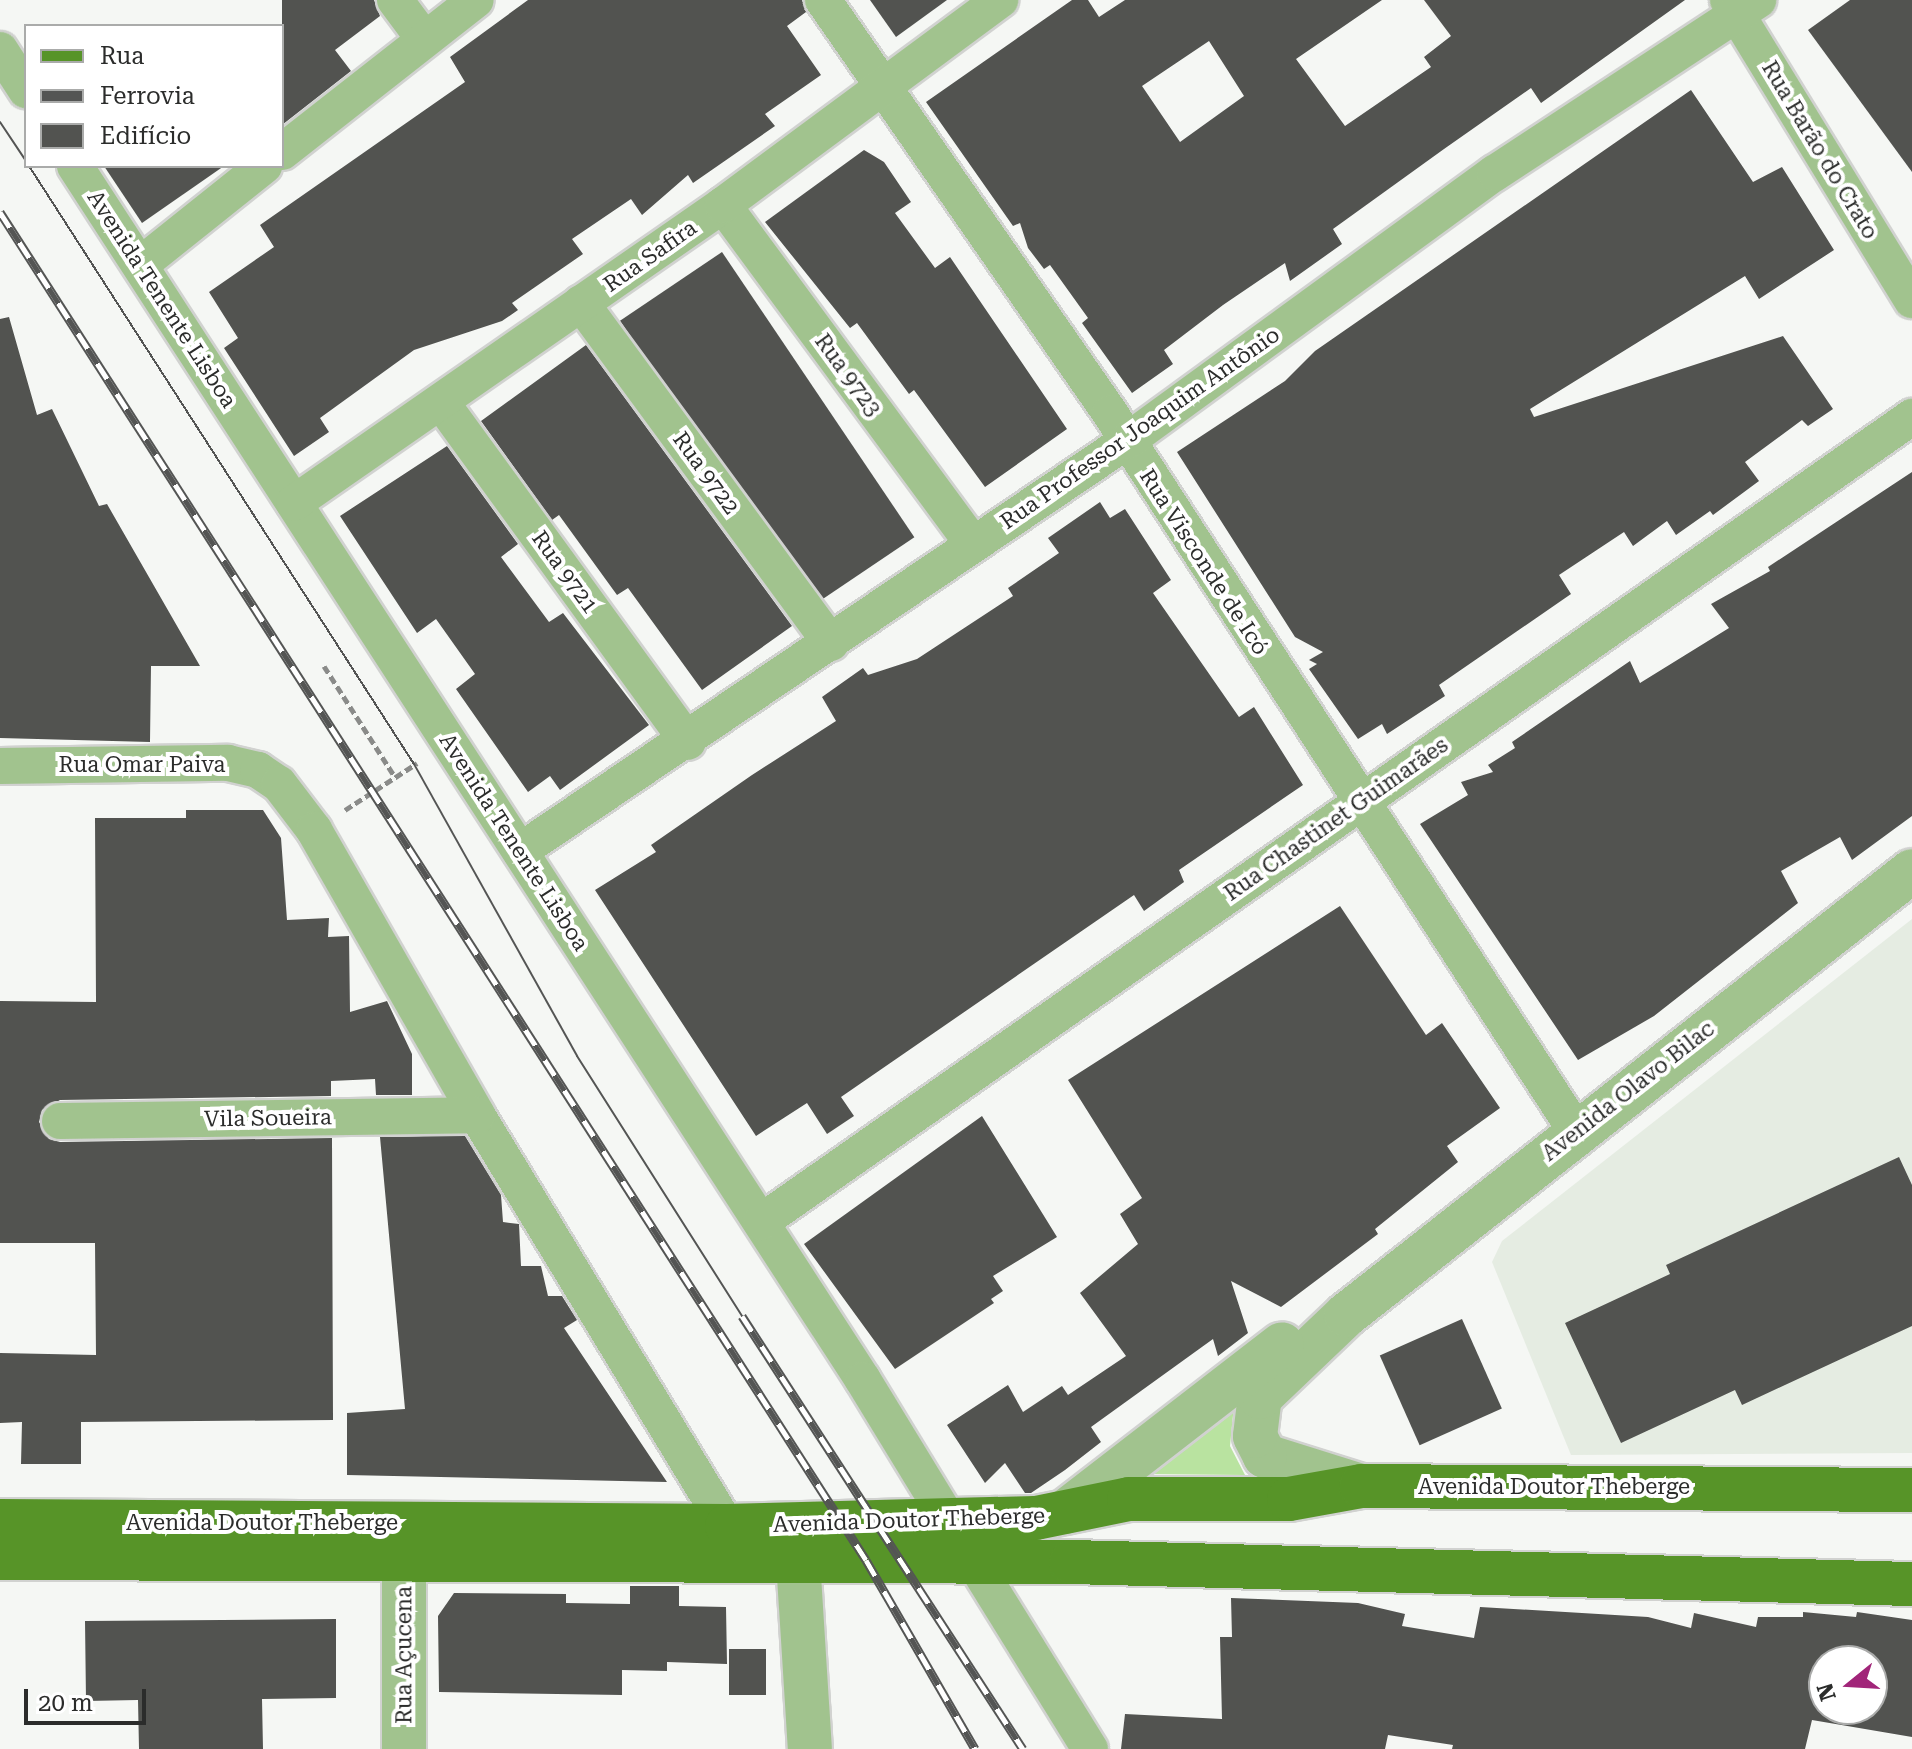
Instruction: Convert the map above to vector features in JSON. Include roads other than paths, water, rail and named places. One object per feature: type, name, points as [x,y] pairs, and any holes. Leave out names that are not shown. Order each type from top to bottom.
[{"type":"main road","name":"Avenida Doutor Theberge","points":[[0,1521],[727,1526],[949,1521],[1065,1512],[1129,1499],[1289,1499],[1361,1486],[1912,1490]]},
{"type":"main road","name":"Avenida Doutor Theberge","points":[[0,1558],[974,1562],[1912,1584]]},
{"type":"street","points":[[395,0],[424,39]]},
{"type":"street","points":[[284,150],[476,0]]},
{"type":"street","name":"Rua Visconde de Icó","points":[[823,0],[885,85],[1127,441],[1576,1131]]},
{"type":"street","name":"Rua Safira","points":[[294,503],[723,205],[1000,0]]},
{"type":"street","name":"Rua Barão do Crato","points":[[1741,5],[1912,300]]},
{"type":"street","name":"Rua Professor Joaquim Antônio","points":[[520,851],[688,742],[1127,441],[1495,173],[1741,5]]},
{"type":"street","points":[[0,50],[24,87]]},
{"type":"street","name":"Avenida Tenente Lisboa","points":[[76,168],[761,1222],[949,1521]]},
{"type":"street","points":[[140,265],[261,168]]},
{"type":"street","name":"Rua 9723","points":[[723,205],[973,544]]},
{"type":"street","name":"Rua 9722","points":[[581,303],[831,643]]},
{"type":"street","name":"Rua 9721","points":[[441,402],[688,742]]},
{"type":"street","name":"Rua Chastinet Guimarães","points":[[761,1222],[1245,881],[1362,806],[1912,417]]},
{"type":"street","name":"Rua Omar Paiva","points":[[0,766],[228,763],[258,770],[279,784],[314,830],[477,1115]]},
{"type":"street","name":"Avenida Olavo Bilac","points":[[1361,1486],[1265,1456],[1255,1436],[1260,1397],[1346,1315],[1576,1131],[1912,871]]},
{"type":"street","points":[[477,1115],[727,1526]]},
{"type":"street","name":"Vila Soueira","points":[[60,1121],[477,1115]]},
{"type":"street","name":"Avenida Olavo Bilac","points":[[1065,1512],[1292,1336],[1346,1315]]},
{"type":"street","points":[[798,1560],[810,1749]]},
{"type":"street","name":"Rua Açucena","points":[[404,1561],[404,1749]]},
{"type":"street","points":[[974,1562],[1090,1749]]},
{"type":"tram line","points":[[0,122],[24,158]]},
{"type":"tram line","points":[[30,168],[414,764],[577,1056],[742,1316]]},
{"type":"railway","points":[[0,212],[866,1560],[975,1749]]},
{"type":"railway","points":[[742,1316],[1023,1749]]}]
